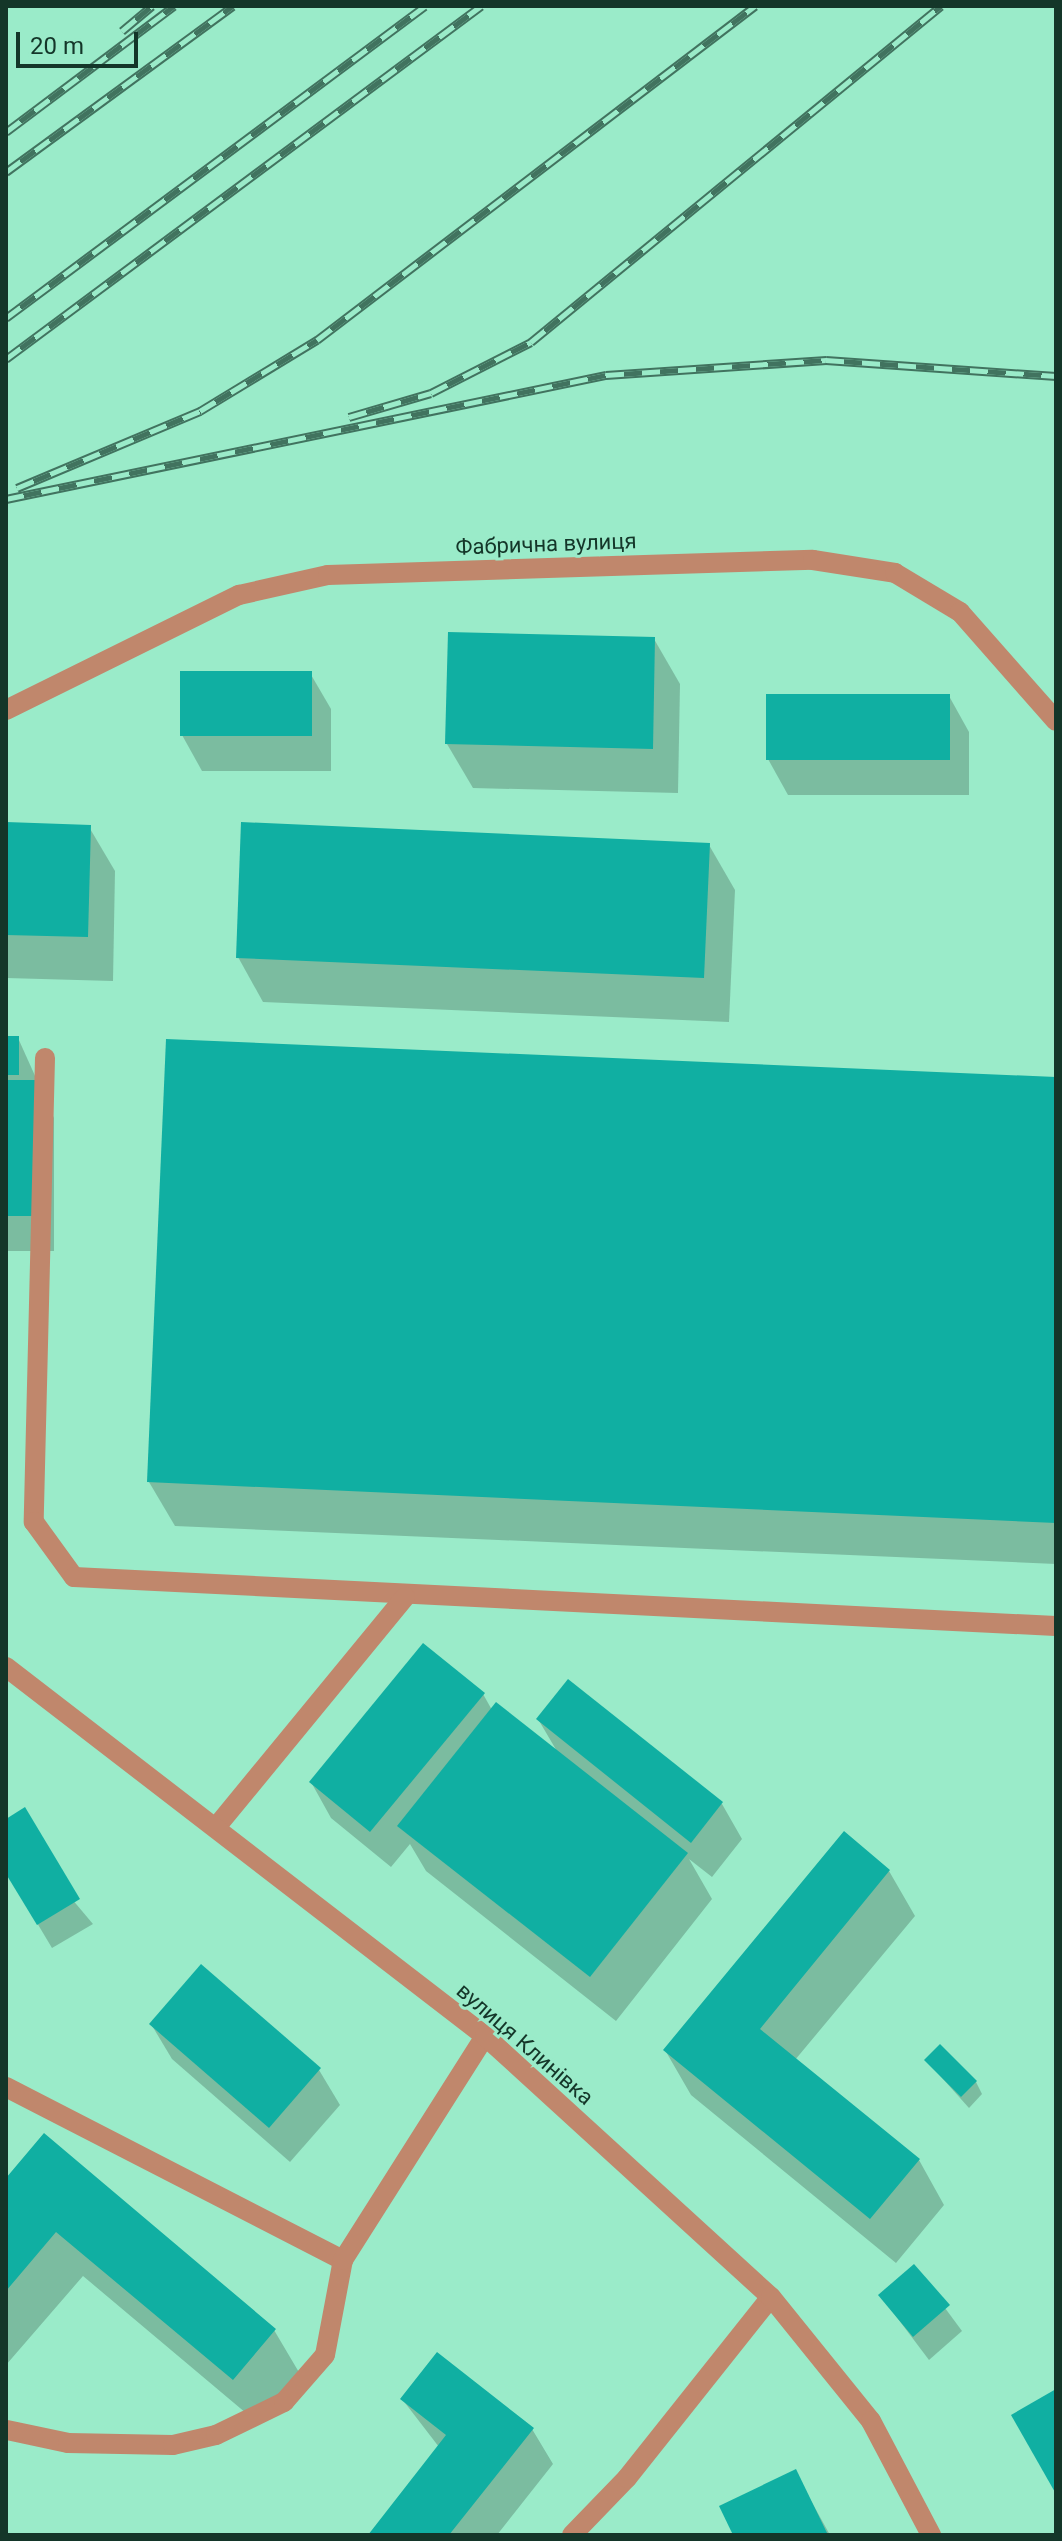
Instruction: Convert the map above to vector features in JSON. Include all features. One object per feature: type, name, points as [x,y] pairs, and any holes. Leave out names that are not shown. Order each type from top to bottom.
[{"type":"street","name":"Фабрична вулиця","points":[[6,710],[239,595],[328,575],[813,560],[895,573],[960,612],[1056,721]]},
{"type":"street","points":[[45,1058],[34,1522],[74,1577],[405,1597],[1056,1626]]},
{"type":"street","points":[[217,1826],[405,1597]]},
{"type":"street","name":"вулиця Клинівка","points":[[6,1667],[217,1826],[485,2036],[771,2297],[871,2421],[931,2535]]},
{"type":"street","points":[[7,2430],[124,2447],[173,2445],[253,2420],[284,2402],[325,2355],[343,2260],[485,2036]]},
{"type":"street","points":[[6,2087],[343,2260]]},
{"type":"street","points":[[572,2535],[627,2478],[771,2297]]},
{"type":"building","points":[[448,632],[655,637],[653,749],[445,744]]},
{"type":"building","points":[[180,671],[312,671],[312,736],[180,736]]},
{"type":"building","points":[[766,694],[950,694],[950,760],[766,760]]},
{"type":"building","points":[[6,822],[91,825],[88,937],[6,935]]},
{"type":"building","points":[[241,822],[710,843],[704,978],[236,958]]},
{"type":"building","points":[[6,1036],[19,1036],[19,1075],[6,1075]]},
{"type":"building","points":[[166,1039],[1056,1077],[1056,1523],[147,1482]]},
{"type":"building","points":[[6,1080],[35,1080],[35,1216],[6,1216]]},
{"type":"building","points":[[423,1643],[485,1693],[370,1832],[309,1782]]},
{"type":"building","points":[[568,1679],[723,1802],[691,1843],[536,1719]]},
{"type":"building","points":[[496,1702],[688,1853],[590,1977],[397,1826]]},
{"type":"building","points":[[25,1807],[80,1899],[37,1925],[6,1874],[6,1819]]},
{"type":"building","points":[[844,1831],[890,1870],[760,2029],[920,2159],[870,2219],[663,2050]]},
{"type":"building","points":[[201,1964],[321,2068],[269,2128],[149,2024]]},
{"type":"building","points":[[940,2044],[977,2081],[961,2097],[924,2060]]},
{"type":"building","points":[[44,2133],[276,2329],[233,2380],[56,2232],[6,2291],[6,2178]]},
{"type":"building","points":[[914,2264],[950,2305],[913,2337],[878,2295]]},
{"type":"building","points":[[437,2352],[534,2428],[449,2535],[368,2535],[446,2435],[400,2399]]},
{"type":"building","points":[[1056,2389],[1056,2494],[1011,2415]]},
{"type":"building","points":[[796,2469],[828,2535],[733,2535],[719,2506]]},
{"type":"railway","points":[[122,31],[152,6]]},
{"type":"railway","points":[[6,132],[174,6]]},
{"type":"railway","points":[[6,172],[233,6]]},
{"type":"railway","points":[[6,318],[425,6]]},
{"type":"railway","points":[[6,359],[481,6]]},
{"type":"railway","points":[[17,488],[200,411],[317,340],[755,6]]},
{"type":"railway","points":[[349,417],[431,393],[531,342],[941,6]]},
{"type":"railway","points":[[6,499],[606,375],[826,360],[1056,376]]}]
